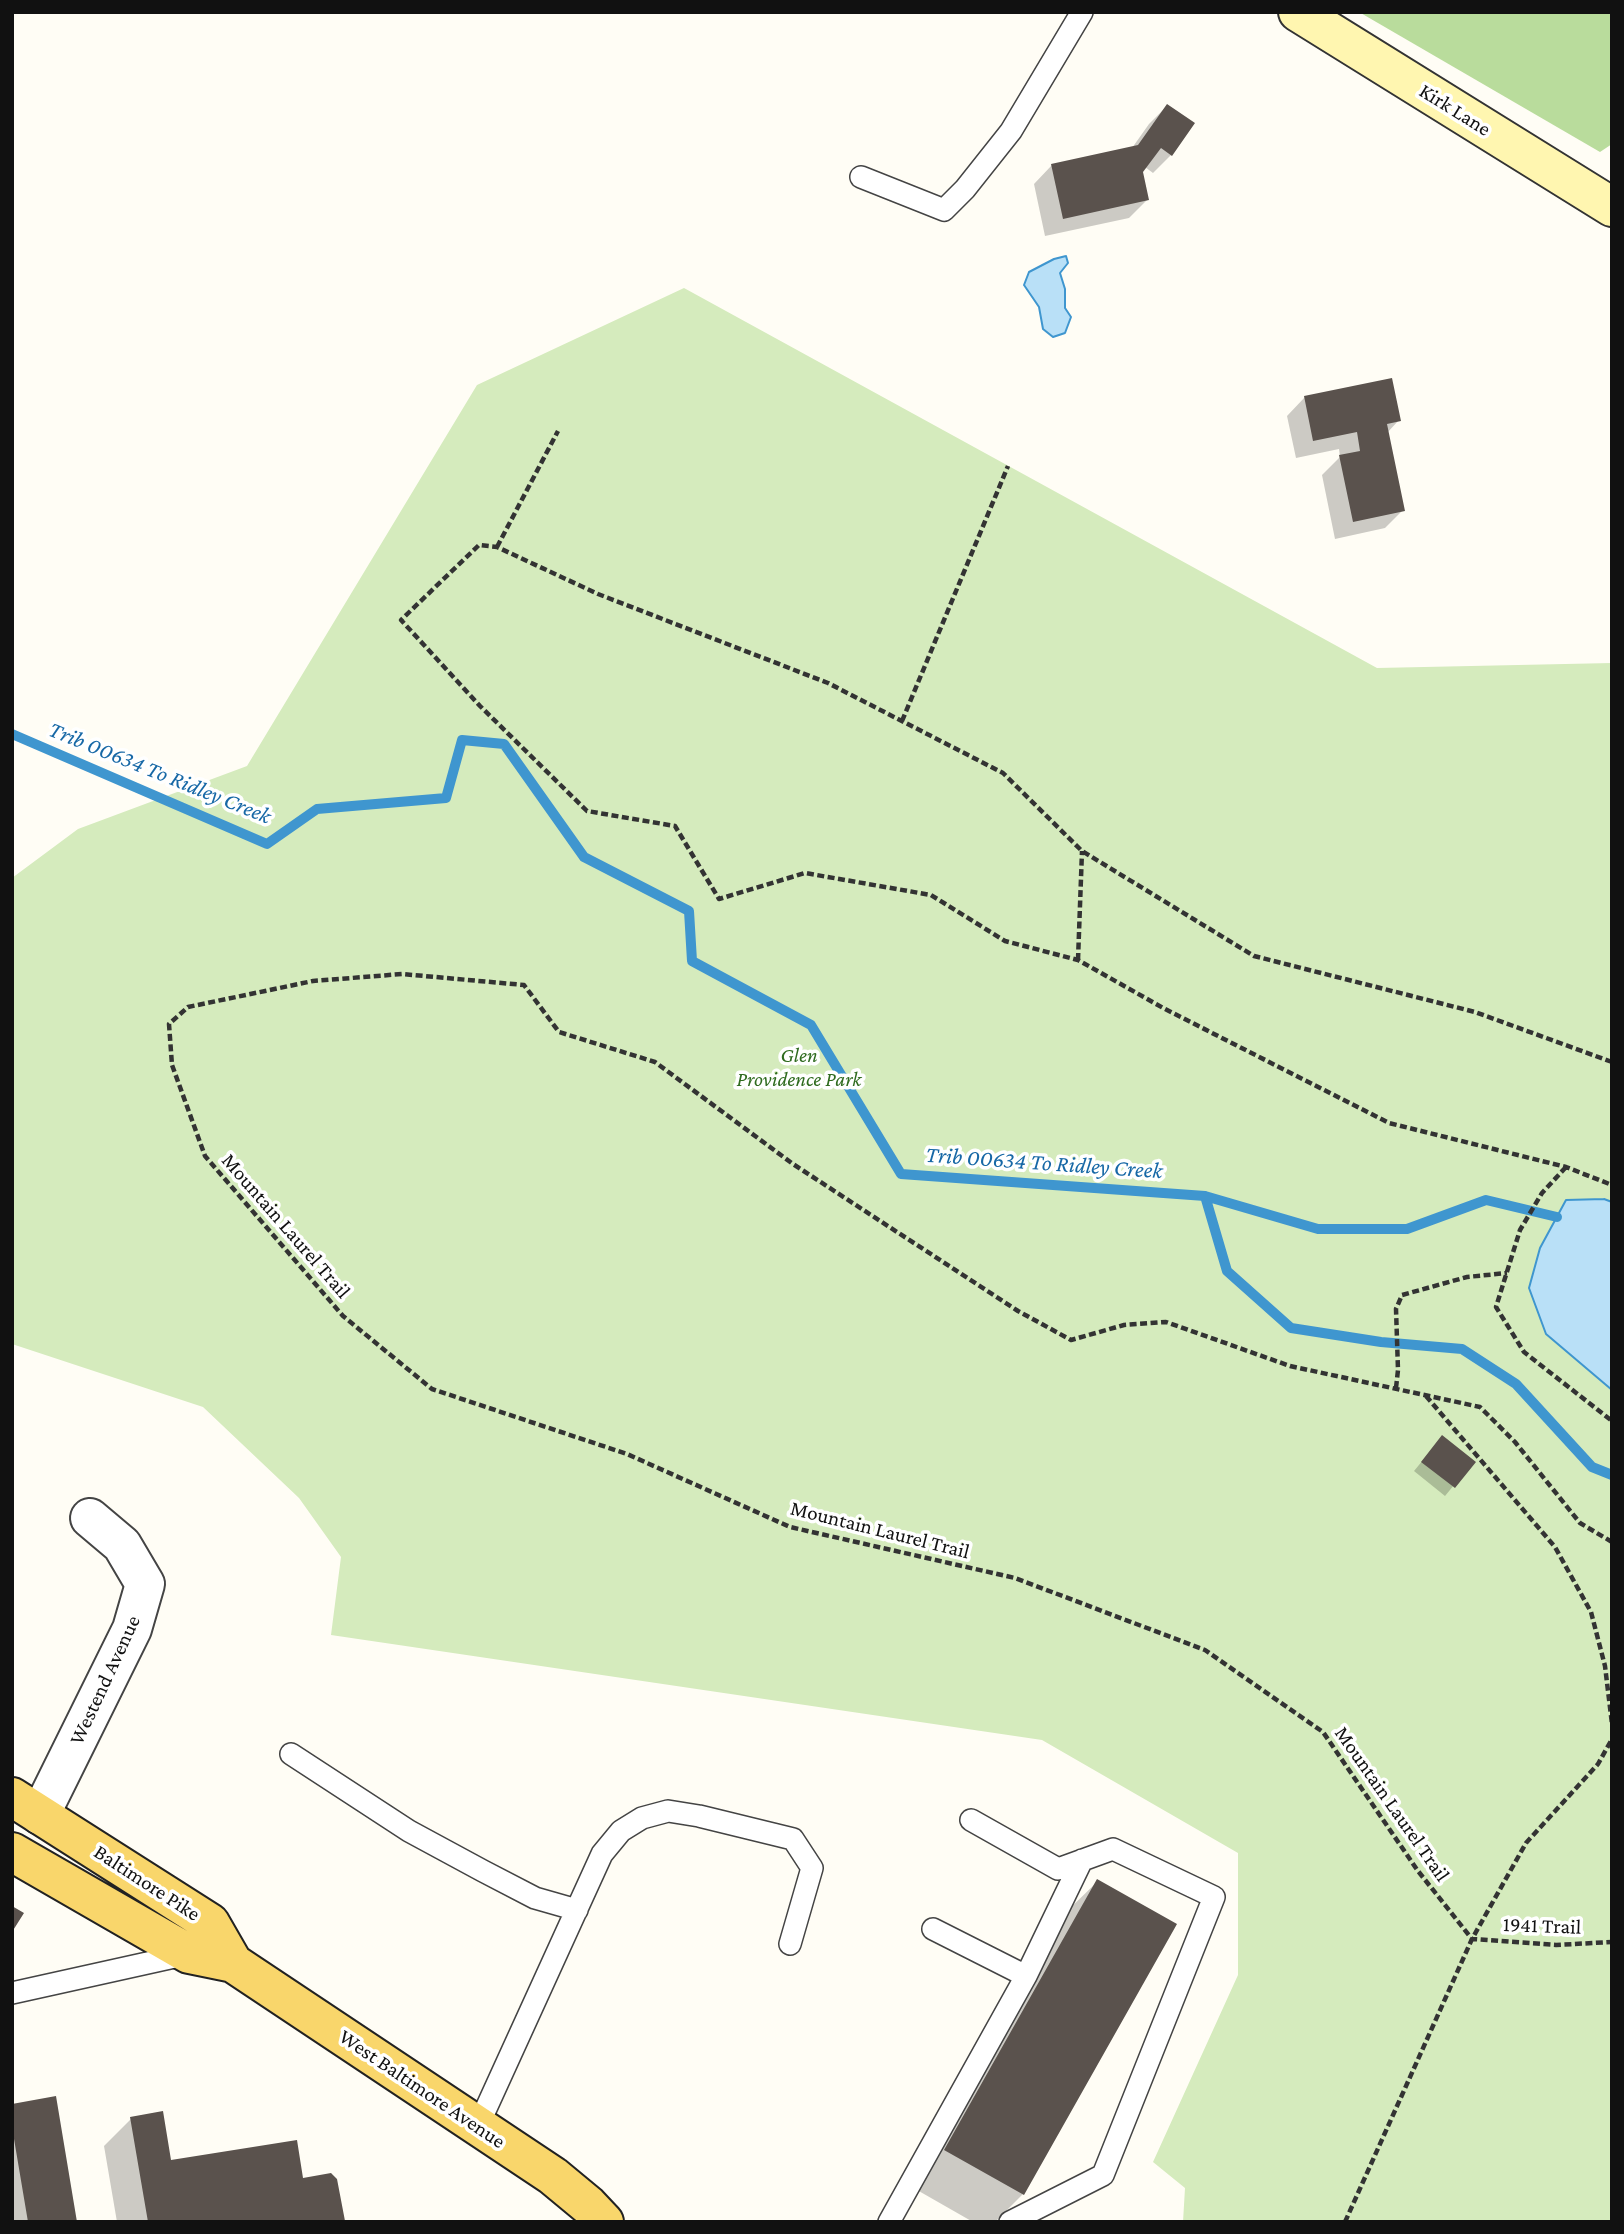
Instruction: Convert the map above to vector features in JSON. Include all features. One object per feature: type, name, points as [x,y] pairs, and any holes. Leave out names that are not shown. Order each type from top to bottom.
[{"type":"main road","name":"Baltimore Pike","points":[[26,1806],[210,1923],[233,1963]]},
{"type":"main road","name":"Baltimore Pike","points":[[12,1852],[189,1954],[233,1963]]},
{"type":"main road","name":"West Baltimore Avenue","points":[[233,1963],[553,2176],[604,2222]]},
{"type":"street","name":"Kirk Lane","points":[[1298,12],[1612,207]]},
{"type":"street","name":"Westend Avenue","points":[[26,1806],[132,1629],[145,1584],[121,1545],[90,1518]]},
{"type":"lane","points":[[861,177],[944,210],[965,190],[1011,131],[1082,12]]},
{"type":"lane","points":[[291,1754],[409,1831],[470,1865],[536,1898],[577,1910]]},
{"type":"lane","points":[[478,2126],[602,1854],[621,1831],[642,1818],[668,1811],[699,1815],[793,1839],[812,1868],[790,1944]]},
{"type":"lane","points":[[971,1820],[1058,1869],[1113,1849],[1214,1897],[1103,2175],[1010,2222]]},
{"type":"lane","points":[[889,2222],[1026,1976],[1082,1860]]},
{"type":"lane","points":[[933,1929],[1026,1976]]},
{"type":"lane","points":[[12,1993],[189,1954]]},
{"type":"path","points":[[497,547],[558,431]]},
{"type":"path","points":[[902,721],[1008,466]]},
{"type":"path","points":[[1612,1062],[1475,1012],[1254,956],[1082,851],[1003,773],[828,684],[598,594],[497,547],[479,545],[401,620],[480,706],[587,811],[676,826],[719,899],[805,873],[931,895],[1005,941],[1078,960],[1164,1009],[1389,1123],[1566,1167],[1612,1185]]},
{"type":"path","points":[[1078,960],[1082,851]]},
{"type":"path","name":"Mountain Laurel Trail","points":[[1396,1388],[1290,1366],[1166,1322],[1124,1325],[1071,1340],[1018,1311],[793,1164],[656,1062],[559,1032],[523,985],[402,974],[313,981],[188,1007],[169,1024],[172,1065],[205,1156],[343,1315],[432,1389],[627,1454],[790,1527],[1015,1578],[1205,1650],[1323,1732],[1418,1871],[1472,1939]]},
{"type":"path","points":[[1566,1167],[1542,1193],[1520,1230],[1496,1307],[1524,1352],[1612,1421]]},
{"type":"path","points":[[1507,1273],[1467,1277],[1402,1294],[1396,1309],[1396,1388],[1480,1407],[1515,1442],[1580,1523],[1612,1542]]},
{"type":"path","points":[[1425,1394],[1555,1547],[1591,1612],[1605,1666],[1612,1724]]},
{"type":"path","points":[[1345,2222],[1472,1939],[1526,1843],[1598,1764],[1612,1739]]},
{"type":"path","name":"1941 Trail","points":[[1472,1939],[1556,1945],[1612,1942]]},
{"type":"green space","points":[[1359,12],[1612,12],[1612,144],[1600,152]]},
{"type":"green space","name":"Glen Providence Park","points":[[684,288],[1377,668],[1612,663],[1612,2222],[1183,2222],[1185,2188],[1153,2162],[1238,1975],[1238,1853],[1042,1740],[331,1635],[341,1557],[299,1498],[203,1407],[12,1344],[12,878],[78,829],[247,766],[477,385]]},
{"type":"water","points":[[1066,256],[1068,263],[1060,273],[1065,289],[1065,308],[1071,317],[1065,333],[1053,337],[1043,329],[1039,307],[1024,285],[1029,272]]},
{"type":"water","points":[[1604,1199],[1612,1202],[1612,1390],[1546,1334],[1529,1288],[1540,1248],[1566,1200]]},
{"type":"building","points":[[1167,104],[1195,123],[1172,156],[1161,148],[1143,172],[1149,200],[1063,219],[1051,164],[1138,145]]},
{"type":"building","points":[[1392,378],[1401,421],[1387,424],[1405,511],[1353,522],[1339,455],[1360,451],[1357,432],[1313,441],[1304,396]]},
{"type":"building","points":[[1442,1435],[1476,1462],[1455,1488],[1421,1462]]},
{"type":"building","points":[[1097,1879],[1177,1924],[1024,2195],[944,2150]]},
{"type":"building","points":[[12,1906],[24,1913],[12,1932]]},
{"type":"building","points":[[56,2096],[77,2222],[28,2222],[12,2127],[12,2104]]},
{"type":"building","points":[[163,2111],[171,2160],[297,2140],[303,2178],[331,2173],[337,2179],[345,2221],[148,2222],[130,2117]]},
{"type":"waterway","name":"Trib 00634 To Ridley Creek","points":[[12,734],[267,844],[317,809],[446,798],[462,740],[504,744],[584,857],[689,911],[692,961],[811,1025],[901,1174],[1205,1196],[1227,1271],[1291,1328],[1381,1342],[1462,1349],[1516,1384],[1592,1467],[1612,1475]]},
{"type":"waterway","points":[[1205,1196],[1318,1229],[1407,1229],[1486,1200],[1557,1217]]}]
